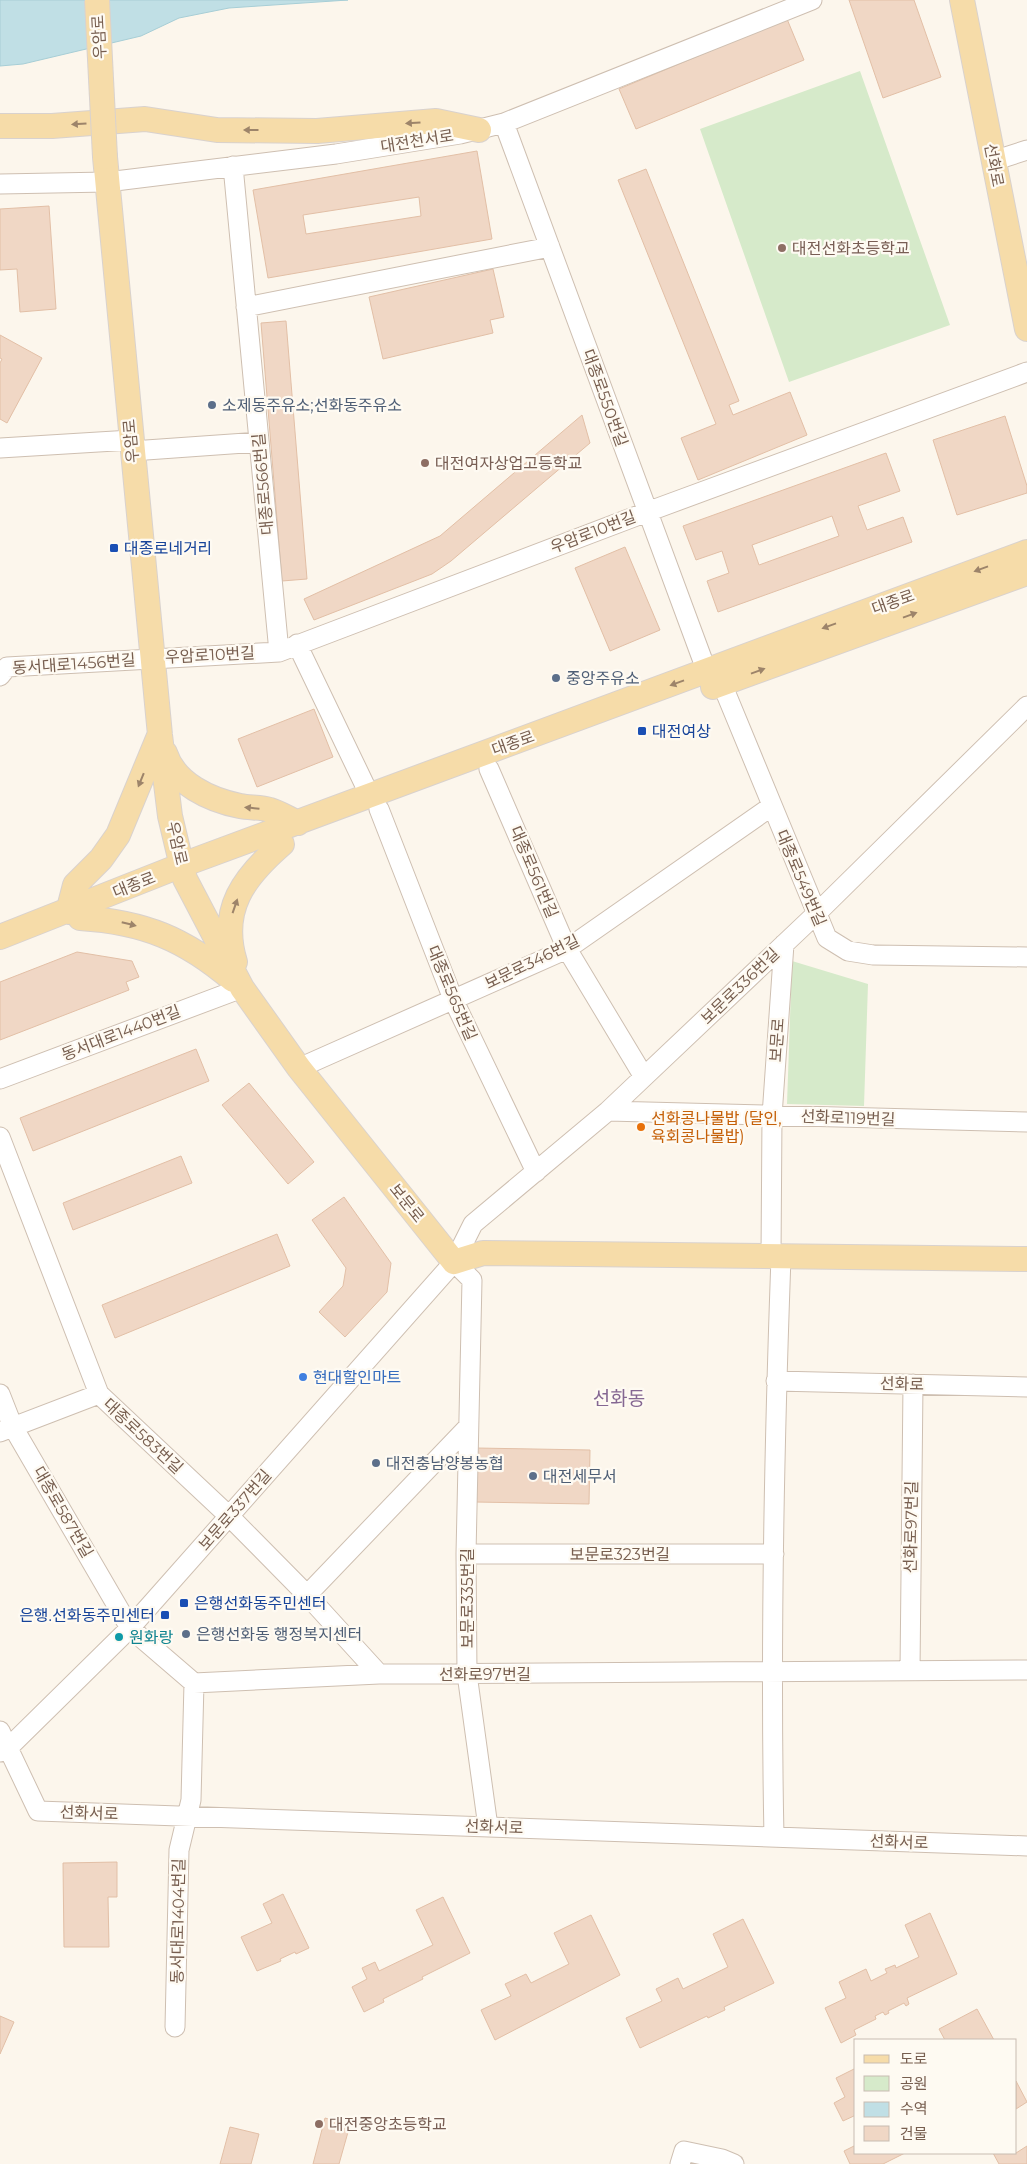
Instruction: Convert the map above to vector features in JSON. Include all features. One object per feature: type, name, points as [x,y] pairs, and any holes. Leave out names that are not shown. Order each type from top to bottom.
[{"type":"main road","name":"우암로","points":[[97,0],[107,182],[152,658],[170,816],[184,872]]},
{"type":"main road","name":"선화로","points":[[962,0],[1027,329]]},
{"type":"main road","points":[[0,126],[52,126],[145,119],[217,130],[317,131],[436,121],[479,130]]},
{"type":"main road","name":"대종로","points":[[0,948],[74,915],[184,872],[298,823],[489,768],[1027,552]]},
{"type":"main road","name":"대종로","points":[[184,872],[282,844],[374,802],[714,678],[1027,573]]},
{"type":"main road","points":[[160,735],[168,762],[179,778],[206,795],[240,806],[270,809],[298,823]]},
{"type":"main road","points":[[160,735],[118,835],[101,859],[75,884],[74,915],[129,923],[174,938],[209,959],[242,988]]},
{"type":"main road","points":[[242,988],[230,946],[232,912],[244,881],[262,861],[282,844]]},
{"type":"main road","name":"보문로","points":[[184,872],[242,988],[299,1068],[454,1262]]},
{"type":"main road","name":"대종로","points":[[0,937],[74,915]]},
{"type":"main road","points":[[454,1262],[483,1253],[1027,1259]]},
{"type":"street","name":"대전천서로","points":[[0,184],[107,182],[336,154],[479,130],[504,123],[812,0]]},
{"type":"street","name":"대종로550번길","points":[[504,123],[647,512],[714,678]]},
{"type":"street","points":[[993,161],[1027,150]]},
{"type":"street","name":"대종로566번길","points":[[233,166],[279,652]]},
{"type":"street","points":[[246,307],[550,247]]},
{"type":"street","name":"우암로10번길","points":[[152,658],[279,652],[647,512],[1027,372]]},
{"type":"street","points":[[0,448],[259,442]]},
{"type":"street","points":[[297,644],[374,802]]},
{"type":"street","name":"동서대로1456번길","points":[[0,676],[7,666],[152,658]]},
{"type":"street","name":"대종로549번길","points":[[714,678],[772,806],[827,938],[848,951],[873,955],[1027,957]]},
{"type":"street","name":"보문로336번길","points":[[454,1262],[473,1224],[608,1111],[816,914],[1027,706]]},
{"type":"street","name":"대종로561번길","points":[[489,768],[567,949],[644,1077]]},
{"type":"street","name":"대종로565번길","points":[[374,802],[453,999],[536,1172]]},
{"type":"street","name":"보문로346번길","points":[[299,1068],[567,949],[772,806]]},
{"type":"street","name":"보문로","points":[[776,1256],[772,1116],[784,944]]},
{"type":"street","name":"동서대로1440번길","points":[[0,1079],[242,988]]},
{"type":"street","name":"선화로119번길","points":[[608,1111],[1027,1122]]},
{"type":"street","name":"대종로583번길","points":[[0,1137],[99,1394],[230,1517],[307,1595],[379,1674]]},
{"type":"street","points":[[774,1837],[773,1672],[776,1256]]},
{"type":"street","name":"보문로335번길","points":[[454,1262],[472,1280],[466,1554],[466,1674],[488,1827]]},
{"type":"street","name":"보문로337번길","points":[[4,1751],[130,1628],[454,1262]]},
{"type":"street","name":"선화로","points":[[776,1381],[1027,1387]]},
{"type":"street","name":"선화로97번길","points":[[910,1671],[913,1384]]},
{"type":"street","name":"대종로587번길","points":[[0,1394],[7,1429],[130,1628],[194,1683]]},
{"type":"street","points":[[7,1429],[99,1394]]},
{"type":"street","points":[[307,1595],[468,1427]]},
{"type":"street","name":"보문로323번길","points":[[466,1554],[774,1554]]},
{"type":"street","name":"선화로97번길","points":[[194,1683],[379,1674],[1027,1670]]},
{"type":"street","points":[[187,1817],[191,1800],[194,1683]]},
{"type":"street","points":[[0,1732],[4,1751]]},
{"type":"street","name":"선화서로","points":[[4,1751],[38,1811],[1027,1846]]},
{"type":"street","name":"동서대로1404번길","points":[[175,2027],[179,1850],[187,1817]]},
{"type":"street","points":[[682,2158],[722,2158],[734,2164]]},
{"type":"green space","points":[[860,71],[950,325],[789,382],[700,129]]},
{"type":"green space","points":[[792,961],[868,984],[864,1106],[787,1104]]},
{"type":"water","points":[[0,0],[348,0],[229,8],[179,18],[141,36],[23,64],[0,66]]},
{"type":"building","points":[[849,0],[914,0],[941,77],[883,98]]},
{"type":"building","points":[[787,19],[804,60],[636,129],[619,89]]},
{"type":"building","points":[[477,151],[492,239],[268,278],[253,190]],"holes":[[[419,197],[421,216],[306,234],[303,215]]]},
{"type":"building","points":[[646,169],[739,401],[729,405],[733,415],[790,392],[807,435],[698,480],[681,438],[716,424],[618,180]]},
{"type":"building","points":[[49,206],[56,309],[20,312],[17,269],[0,270],[0,209]]},
{"type":"building","points":[[493,269],[504,317],[490,320],[493,333],[383,359],[369,297]]},
{"type":"building","points":[[286,321],[307,579],[282,581],[261,323]]},
{"type":"building","points":[[0,335],[42,358],[7,423],[0,419],[0,363],[2,359],[0,358]]},
{"type":"building","points":[[582,415],[590,443],[451,561],[432,574],[314,620],[304,599],[440,536]]},
{"type":"building","points":[[1005,416],[1027,486],[1027,493],[957,515],[933,440]]},
{"type":"building","points":[[886,453],[900,491],[858,506],[867,530],[903,517],[912,542],[718,612],[707,581],[729,573],[722,551],[696,560],[683,526]],"holes":[[[832,516],[839,536],[759,565],[752,545]]]},
{"type":"building","points":[[625,547],[660,630],[610,651],[575,568]]},
{"type":"building","points":[[314,709],[333,757],[257,787],[238,739]]},
{"type":"building","points":[[77,952],[132,961],[139,977],[126,982],[129,990],[0,1040],[0,982]]},
{"type":"building","points":[[196,1049],[209,1081],[33,1151],[20,1118]]},
{"type":"building","points":[[249,1083],[314,1162],[288,1184],[222,1105]]},
{"type":"building","points":[[181,1156],[192,1183],[73,1230],[63,1203]]},
{"type":"building","points":[[344,1197],[391,1263],[387,1292],[345,1337],[319,1312],[343,1286],[346,1268],[312,1220]]},
{"type":"building","points":[[277,1234],[290,1266],[115,1338],[102,1305]]},
{"type":"building","name":"대전세무서","points":[[476,1448],[590,1450],[589,1504],[475,1502]]},
{"type":"building","points":[[117,1862],[117,1897],[108,1897],[109,1947],[64,1947],[63,1863]]},
{"type":"building","points":[[283,1894],[309,1948],[296,1954],[295,1952],[280,1959],[281,1961],[257,1971],[241,1937],[272,1923],[263,1904]]},
{"type":"building","points":[[443,1897],[470,1953],[422,1977],[423,1979],[383,1999],[384,2002],[364,2012],[352,1987],[367,1979],[362,1968],[375,1962],[379,1971],[433,1945],[416,1910]]},
{"type":"building","points":[[930,1913],[957,1974],[907,1998],[909,2004],[906,2006],[904,2003],[888,2011],[889,2013],[885,2015],[883,2012],[875,2016],[876,2019],[854,2030],[856,2035],[841,2043],[825,2008],[846,1998],[839,1982],[866,1969],[871,1981],[887,1973],[885,1969],[895,1965],[896,1968],[919,1957],[905,1925]]},
{"type":"building","points":[[591,1915],[620,1975],[495,2040],[481,2010],[511,1996],[505,1984],[526,1974],[531,1983],[569,1964],[554,1933]]},
{"type":"building","points":[[743,1919],[774,1983],[724,2007],[725,2010],[708,2018],[707,2016],[640,2048],[626,2018],[662,2001],[656,1989],[678,1978],[683,1989],[728,1967],[713,1934]]},
{"type":"building","points":[[977,2009],[993,2039],[944,2039],[939,2029]]},
{"type":"building","points":[[0,2016],[14,2022],[0,2054]]},
{"type":"building","points":[[854,2069],[854,2116],[843,2121],[834,2103],[845,2097],[836,2078]]},
{"type":"building","points":[[1017,2083],[1027,2102],[1017,2108]]},
{"type":"building","points":[[325,2118],[350,2125],[339,2164],[313,2164]]},
{"type":"building","points":[[230,2127],[259,2134],[251,2164],[220,2164]]},
{"type":"building","points":[[854,2146],[854,2154],[903,2154],[883,2164],[850,2164],[844,2151]]},
{"type":"building","points":[[1027,2146],[1027,2164],[999,2164],[994,2154],[1017,2154]]},
{"type":"place","name":"대전선화초등학교","points":[[782,248]]},
{"type":"place","name":"소제동주유소;선화동주유소","points":[[212,405]]},
{"type":"place","name":"대전여자상업고등학교","points":[[425,463]]},
{"type":"place","name":"대종로네거리","points":[[114,548]]},
{"type":"place","name":"중앙주유소","points":[[556,678]]},
{"type":"place","name":"대전여상","points":[[642,731]]},
{"type":"place","name":"선화콩나물밥 (달인, 육회콩나물밥)","points":[[641,1127]]},
{"type":"place","name":"현대할인마트","points":[[303,1377]]},
{"type":"place","name":"대전충남양봉농협","points":[[376,1463]]},
{"type":"place","name":"대전세무서","points":[[533,1476]]},
{"type":"place","name":"은행선화동주민센터","points":[[184,1603]]},
{"type":"place","name":"은행.선화동주민센터","points":[[165,1615]]},
{"type":"place","name":"은행선화동 행정복지센터","points":[[186,1634]]},
{"type":"place","name":"원화랑","points":[[119,1637]]},
{"type":"place","name":"대전중앙초등학교","points":[[319,2124]]},
{"type":"district","name":"선화동","points":[[619,1398]]}]
